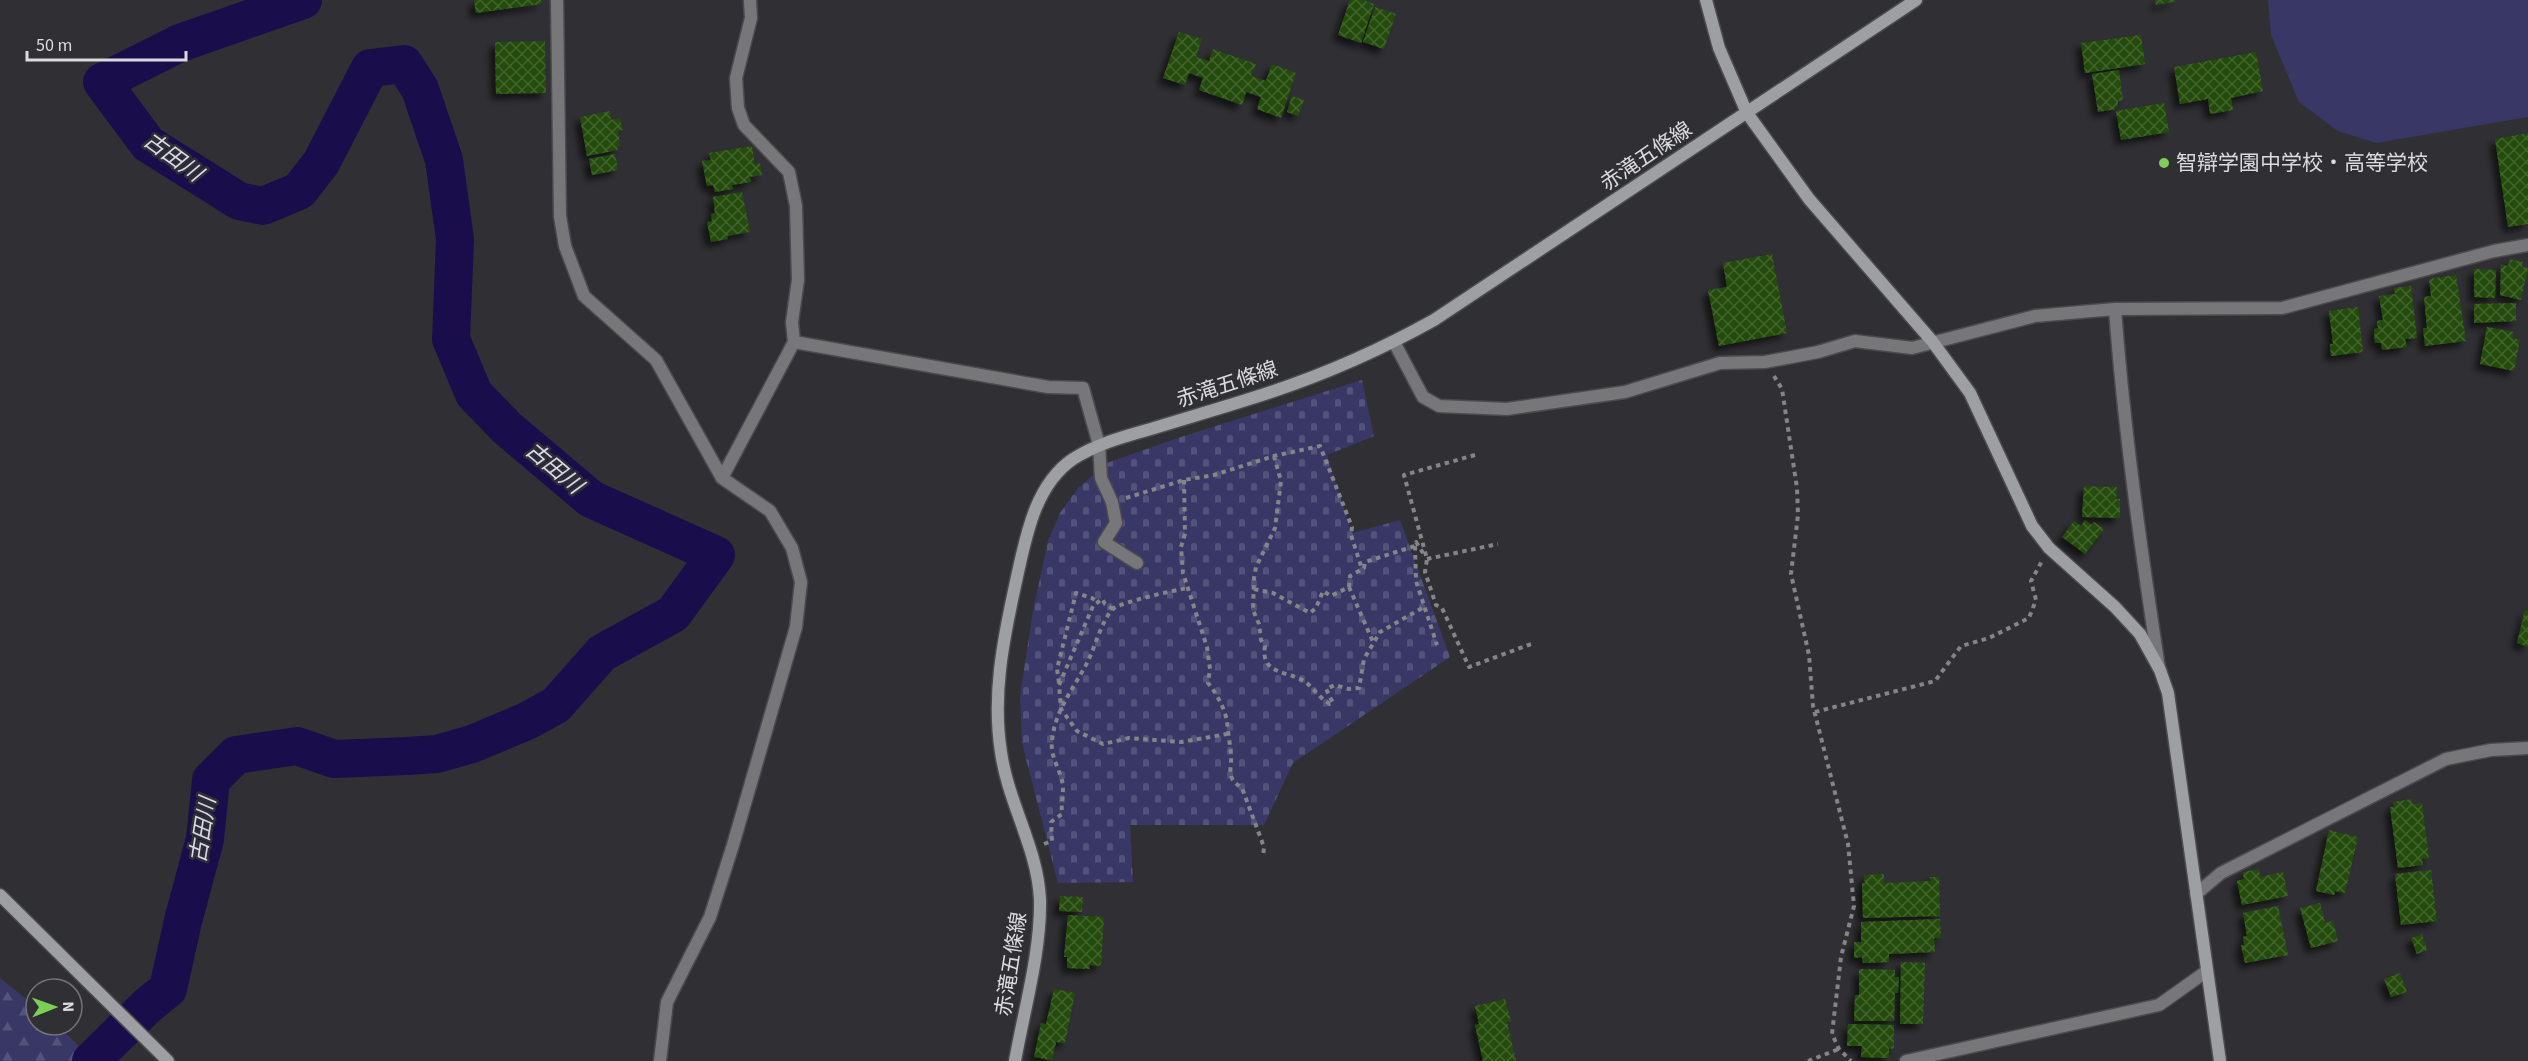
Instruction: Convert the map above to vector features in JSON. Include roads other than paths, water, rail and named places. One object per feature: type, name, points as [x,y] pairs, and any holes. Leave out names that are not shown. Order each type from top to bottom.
[{"type":"main road","points":[[1706,0],[1719,48],[1746,113],[1809,199],[1932,341],[1970,393],[2031,526],[2049,548],[2115,607],[2140,634],[2160,670],[2168,693],[2220,1061]]},
{"type":"main road","name":"赤滝五條線","points":[[1015,1061],[1040,926],[1037,873],[1007,784],[997,721],[1003,641],[1026,540],[1036,508],[1053,477],[1071,460],[1099,445],[1272,392],[1348,363],[1394,342],[1473,296],[1916,0]]},
{"type":"main road","points":[[0,895],[168,1061]]},
{"type":"street","points":[[557,0],[560,216],[565,246],[584,296],[656,360],[722,478],[770,511],[792,548],[801,582],[796,627],[733,845],[710,917],[667,1002],[660,1061]]},
{"type":"street","points":[[722,478],[794,342],[792,322],[798,280],[796,207],[789,172],[744,125],[738,108],[736,78],[751,18],[750,0]]},
{"type":"street","points":[[1394,342],[1423,397],[1439,405],[1456,408],[1507,409],[1625,392],[1720,363],[1765,362],[1818,352],[1855,341],[1912,348],[2035,316],[2115,309],[2282,308],[2494,250],[2528,245]]},
{"type":"street","points":[[2115,309],[2122,405],[2133,495],[2160,670]]},
{"type":"street","points":[[794,342],[1048,387],[1083,388],[1099,445],[1101,478],[1112,502],[1116,524],[1104,542],[1137,563]]},
{"type":"street","points":[[2196,894],[2221,873],[2446,759],[2491,750],[2528,748]]},
{"type":"street","points":[[1906,1061],[2159,1005],[2207,971]]},
{"type":"waterway","name":"古田川","points":[[91,1061],[147,1006],[168,989],[205,839],[211,780],[236,755],[297,746],[334,759],[407,756],[437,754],[472,744],[527,721],[556,705],[602,653],[673,614],[716,555],[591,499],[507,428],[474,394],[451,339],[455,239],[444,160],[420,89],[404,64],[370,68],[321,163],[299,191],[263,206],[239,201],[148,144],[102,82],[180,43],[303,0]]},
{"type":"place","name":"智辯学園中学校・高等学校","points":[[2164,163]]}]
